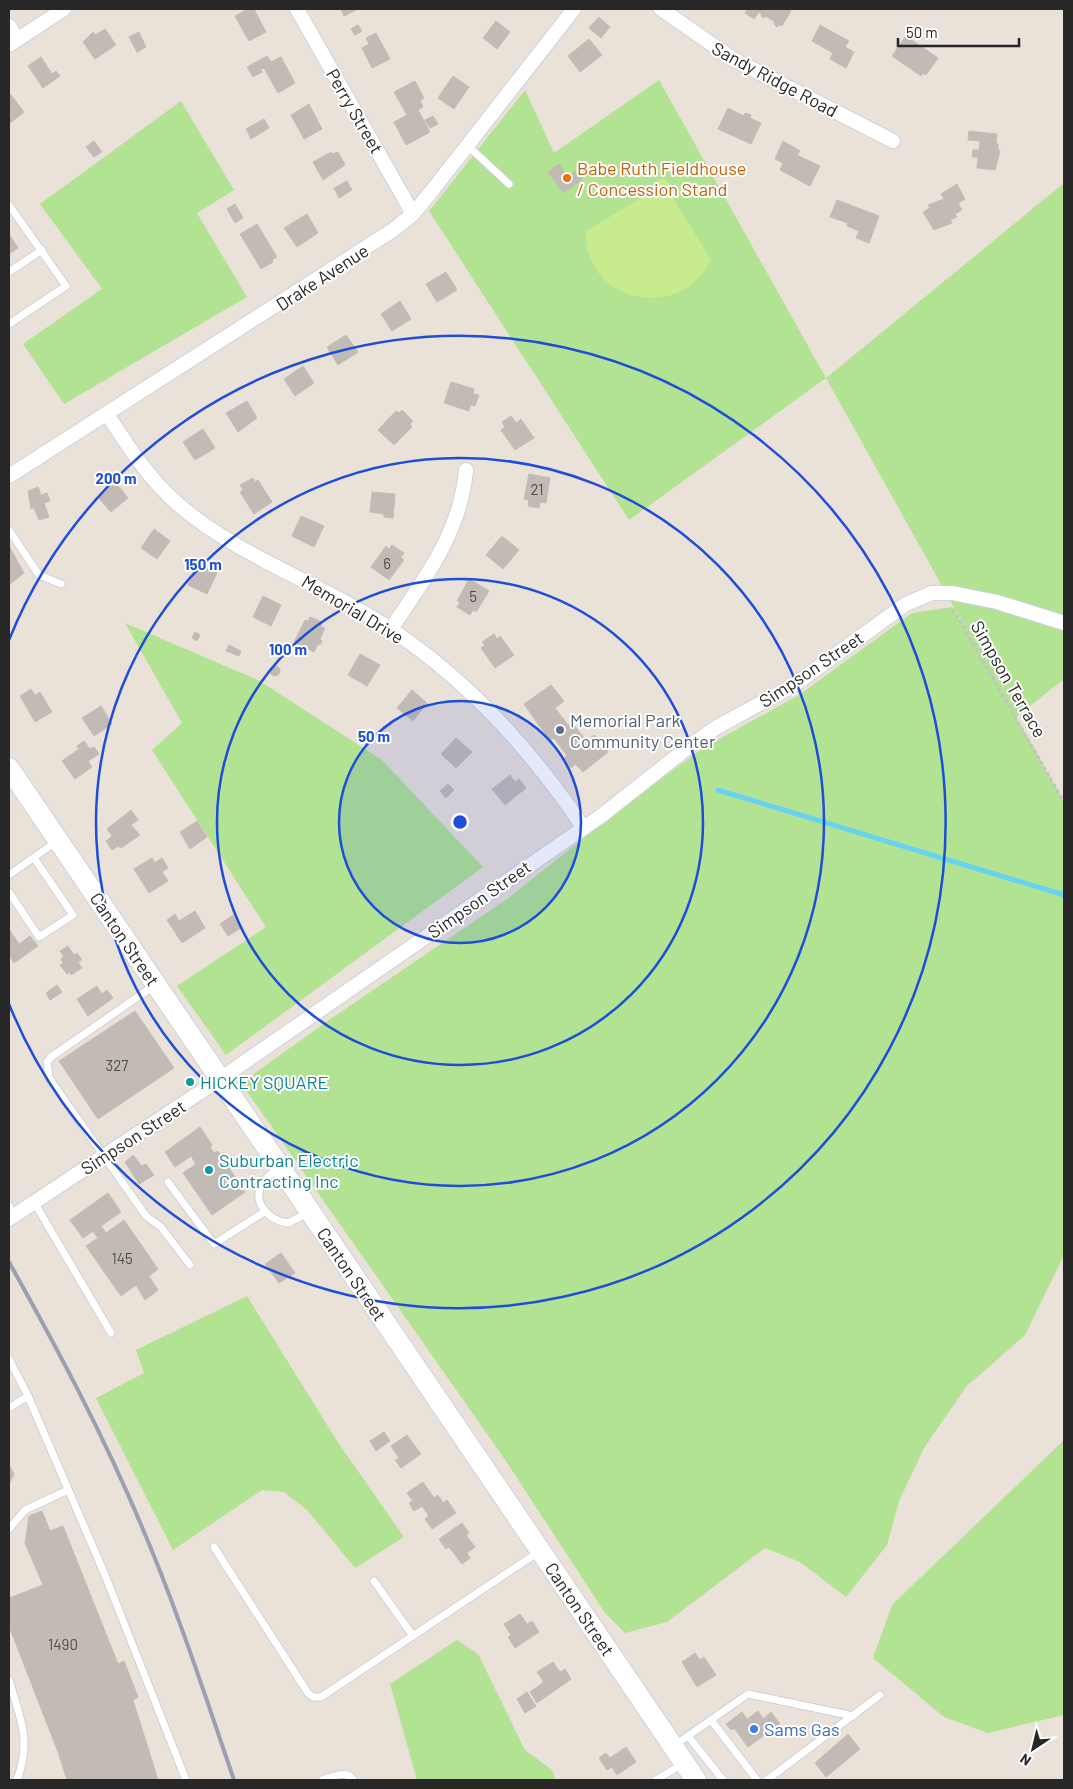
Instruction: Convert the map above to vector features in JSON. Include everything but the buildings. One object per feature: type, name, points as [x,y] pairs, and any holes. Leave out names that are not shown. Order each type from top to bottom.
[{"type":"main road","name":"Canton Street","points":[[9,768],[540,1551],[682,1749],[696,1780]]},
{"type":"street","points":[[9,26],[13,42],[64,9]]},
{"type":"street","name":"Perry Street","points":[[297,9],[413,214]]},
{"type":"street","name":"Drake Avenue","points":[[9,476],[376,242],[413,214],[574,9]]},
{"type":"street","name":"Sandy Ridge Road","points":[[661,9],[732,59],[893,141]]},
{"type":"street","name":"Memorial Drive","points":[[107,414],[145,469],[164,491],[194,517],[232,543],[309,582],[390,629],[446,672],[491,713],[525,750],[583,827]]},
{"type":"street","points":[[390,629],[449,538],[458,511],[466,470]]},
{"type":"street","name":"Simpson Street","points":[[10,1214],[34,1202],[220,1079],[624,799],[691,745],[717,727],[794,685],[906,604],[932,593],[952,593],[996,602],[1064,623]]},
{"type":"lane","points":[[468,146],[509,184]]},
{"type":"lane","points":[[9,205],[66,286],[9,324]]},
{"type":"lane","points":[[9,272],[42,250]]},
{"type":"lane","points":[[9,530],[39,575],[61,584]]},
{"type":"lane","points":[[9,875],[58,841]]},
{"type":"lane","points":[[9,892],[39,937],[72,915],[34,858]]},
{"type":"lane","points":[[156,985],[47,1062],[49,1078],[103,1156],[146,1216],[162,1227],[190,1265]]},
{"type":"lane","points":[[281,1168],[266,1178],[261,1185],[259,1194],[264,1212],[270,1218],[288,1223],[309,1212]]},
{"type":"lane","points":[[168,1182],[214,1244],[264,1212]]},
{"type":"lane","points":[[34,1202],[111,1333]]},
{"type":"lane","points":[[9,1359],[28,1396],[105,1575],[186,1780]]},
{"type":"lane","points":[[9,1408],[28,1396]]},
{"type":"lane","points":[[9,1529],[25,1510],[68,1490]]},
{"type":"lane","points":[[214,1547],[308,1694],[313,1697],[321,1697],[540,1551]]},
{"type":"lane","points":[[374,1581],[413,1636]]},
{"type":"lane","points":[[9,1680],[25,1733],[25,1750],[18,1780]]},
{"type":"lane","points":[[656,1780],[682,1749],[711,1720],[748,1694],[853,1716]]},
{"type":"lane","points":[[767,1780],[880,1695]]},
{"type":"lane","points":[[711,1720],[757,1780]]},
{"type":"lane","points":[[682,1749],[722,1780]]},
{"type":"lane","points":[[322,1780],[346,1774],[353,1780]]},
{"type":"path","name":"Simpson Terrace","points":[[952,593],[952,607],[1064,802]]},
{"type":"green space","points":[[659,80],[826,378],[629,520],[429,211],[525,90],[554,153]]},
{"type":"green space","points":[[181,101],[234,190],[197,213],[247,297],[64,404],[23,344],[102,289],[40,204]]},
{"type":"green space","points":[[659,179],[664,179],[672,185],[672,196],[711,260],[697,280],[678,292],[657,298],[636,296],[616,288],[600,274],[589,255],[586,231],[653,191],[652,187]]},
{"type":"green space","points":[[1064,183],[1064,679],[1016,717],[1064,802],[1064,1255],[1025,1335],[966,1387],[924,1448],[899,1501],[887,1545],[846,1597],[800,1562],[765,1548],[667,1622],[625,1633],[605,1613],[506,1461],[241,1083],[329,1020],[507,899],[605,821],[703,748],[799,695],[912,613],[952,607],[975,645],[826,378]]},
{"type":"green space","points":[[125,623],[258,680],[382,760],[483,867],[226,1055],[177,986],[266,927],[152,750],[182,723]]},
{"type":"green space","points":[[247,1296],[339,1444],[404,1537],[355,1568],[307,1510],[284,1492],[262,1490],[173,1550],[96,1398],[144,1373],[136,1350]]},
{"type":"green space","points":[[1064,1440],[1064,1715],[988,1733],[944,1717],[873,1658],[892,1605]]},
{"type":"green space","points":[[457,1640],[478,1654],[525,1750],[552,1770],[556,1780],[417,1780],[390,1684]]},
{"type":"waterway","points":[[718,790],[1064,895]]},
{"type":"railway","points":[[9,1262],[79,1393],[127,1493],[179,1621],[234,1780]]},
{"type":"place","name":"Babe Ruth Fieldhouse / Concession Stand","points":[[567,178]]},
{"type":"place","name":"Memorial Park Community Center","points":[[560,730]]},
{"type":"place","name":"HICKEY SQUARE","points":[[190,1082]]},
{"type":"place","name":"Suburban Electric Contracting Inc","points":[[209,1170]]},
{"type":"place","name":"Sams Gas","points":[[754,1729]]}]
